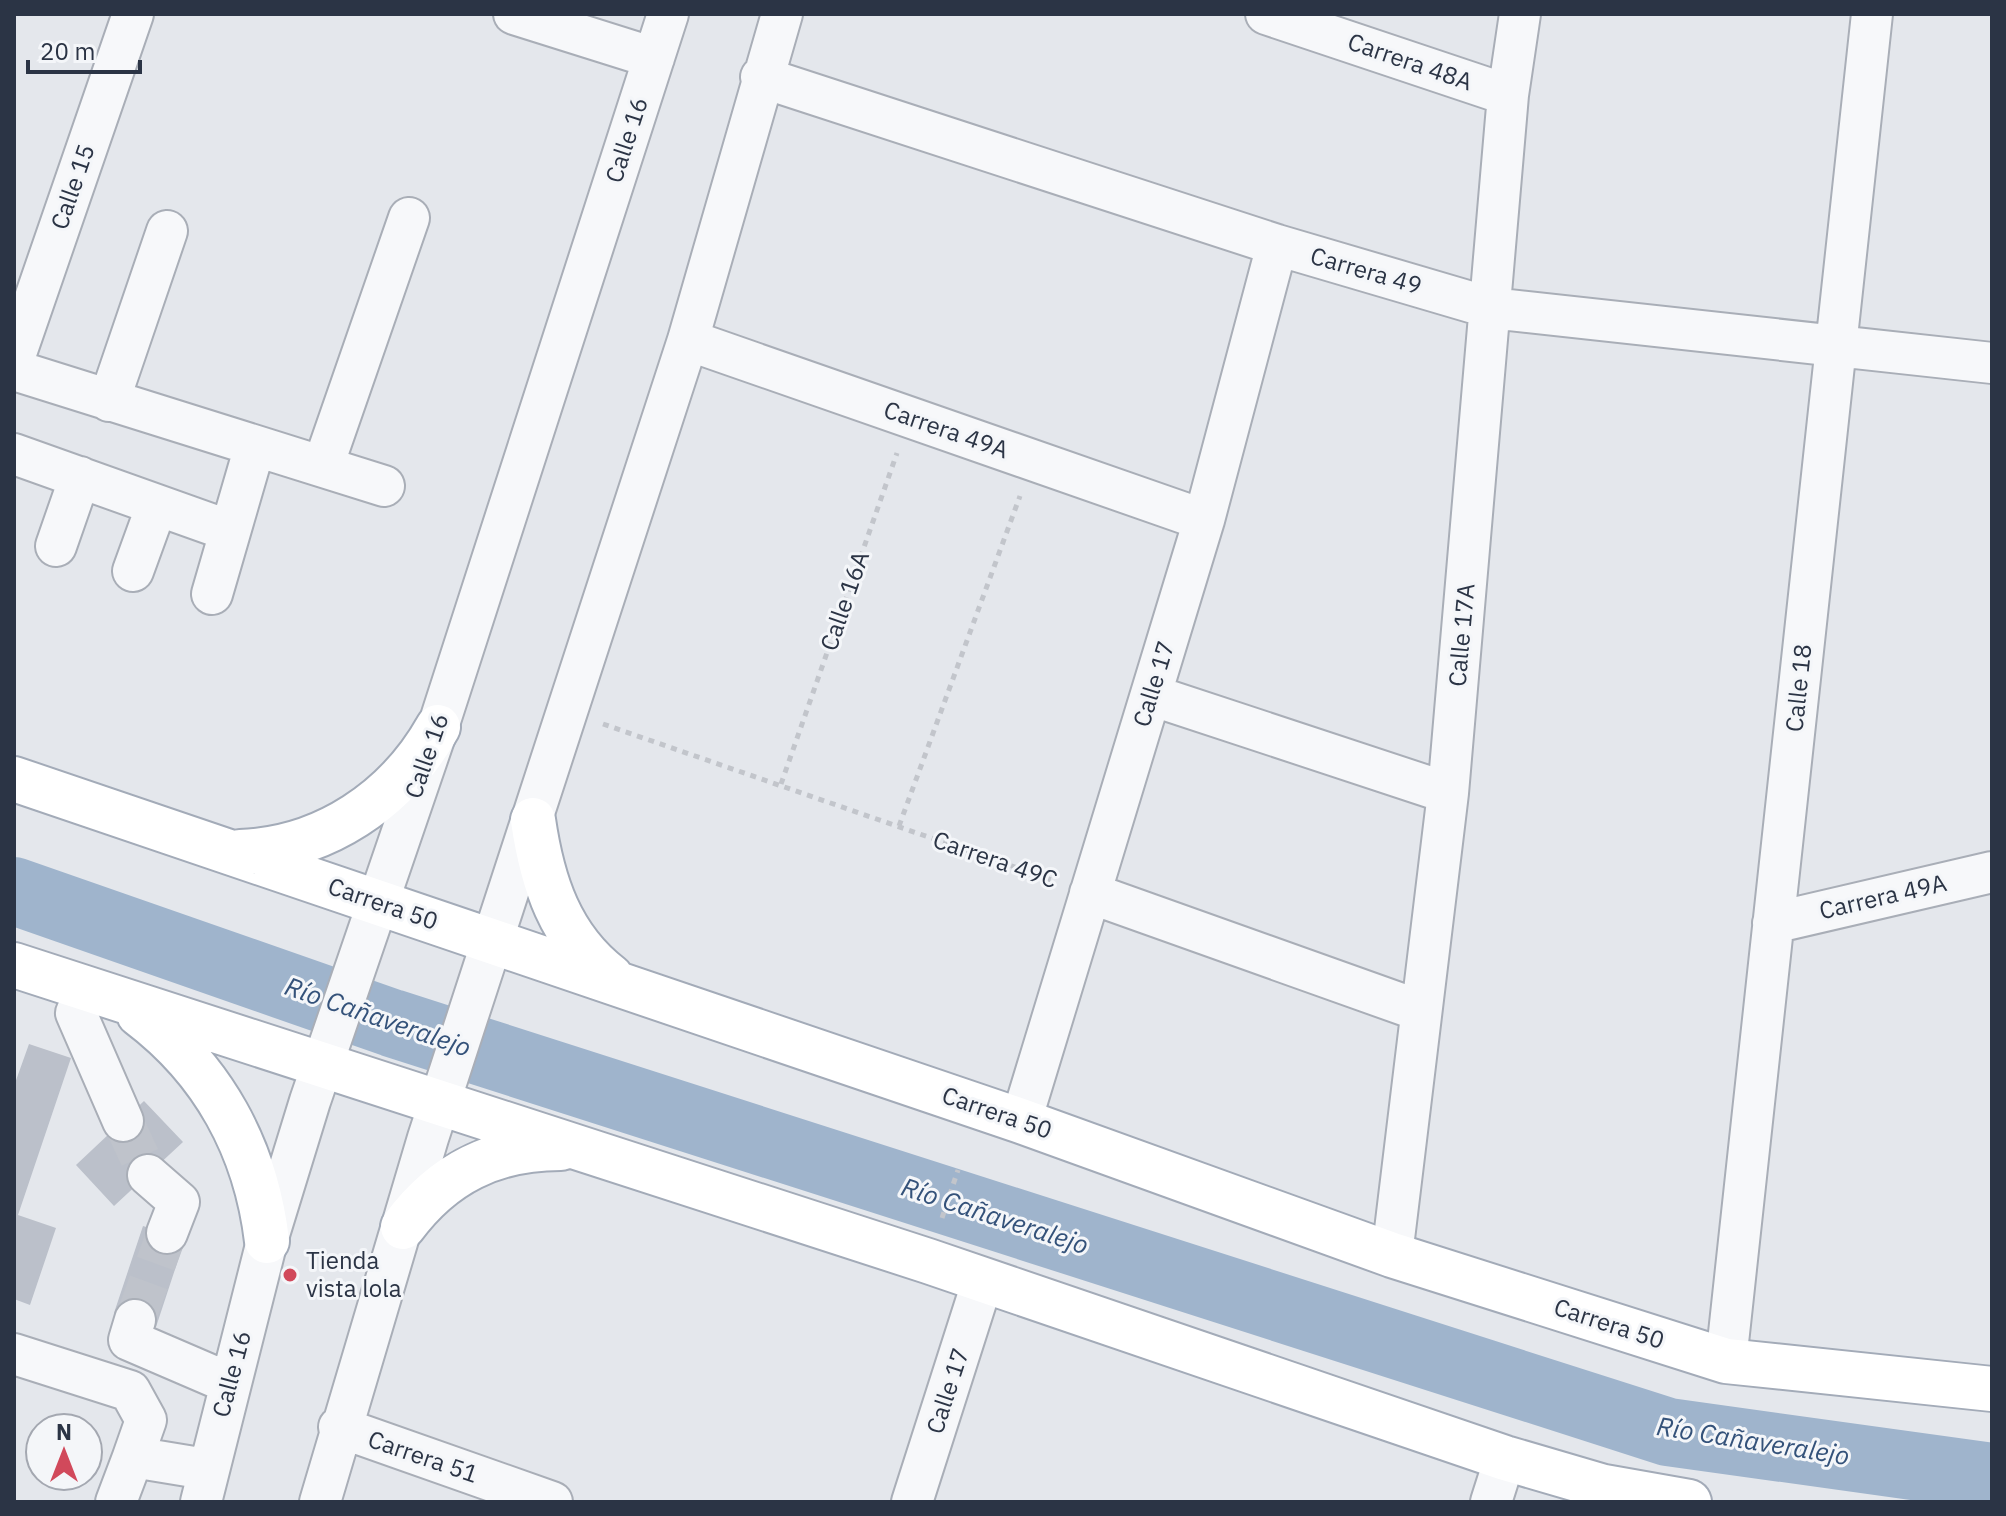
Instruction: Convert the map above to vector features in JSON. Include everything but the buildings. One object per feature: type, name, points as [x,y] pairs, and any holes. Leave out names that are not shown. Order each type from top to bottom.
[{"type":"main road","points":[[230,852],[288,845],[345,823],[398,782],[438,727]]},
{"type":"main road","name":"Carrera 50","points":[[14,779],[230,852],[369,921],[488,959],[620,983],[1021,1121],[1392,1255],[1726,1361],[1992,1389]]},
{"type":"main road","points":[[533,820],[542,872],[561,920],[581,949],[620,983]]},
{"type":"main road","points":[[14,965],[102,994],[326,1053],[443,1090],[591,1153],[983,1280],[1505,1458],[1604,1487],[1689,1502]]},
{"type":"main road","points":[[102,994],[179,1049],[221,1102],[254,1174],[267,1241]]},
{"type":"main road","points":[[403,1227],[438,1187],[485,1159],[538,1148],[591,1153]]},
{"type":"street","name":"Calle 15","points":[[14,359],[133,14]]},
{"type":"street","points":[[514,14],[654,58]]},
{"type":"street","name":"Calle 16","points":[[203,1486],[267,1241],[326,1053],[438,727],[668,14]]},
{"type":"street","points":[[320,1502],[339,1427],[443,1090],[688,340],[761,77],[782,14]]},
{"type":"street","name":"Carrera 48A","points":[[1266,14],[1508,95]]},
{"type":"street","name":"Calle 17A","points":[[1392,1255],[1448,793],[1508,95],[1520,14]]},
{"type":"street","name":"Calle 18","points":[[1726,1361],[1872,14]]},
{"type":"street","name":"Carrera 49","points":[[761,77],[1277,245],[1491,308],[1992,363]]},
{"type":"street","points":[[323,466],[409,218]]},
{"type":"street","points":[[109,401],[167,231]]},
{"type":"street","name":"Calle 17","points":[[1021,1121],[1204,520],[1277,245]]},
{"type":"street","name":"Carrera 49A","points":[[688,340],[1204,520]]},
{"type":"street","points":[[14,370],[384,486]]},
{"type":"street","points":[[212,594],[255,446]]},
{"type":"street","points":[[14,454],[230,531]]},
{"type":"street","points":[[56,546],[80,477]]},
{"type":"street","points":[[133,571],[157,505]]},
{"type":"street","points":[[1151,695],[1448,793]]},
{"type":"street","name":"Carrera 49A","points":[[1773,923],[1992,872]]},
{"type":"street","points":[[1090,893],[1421,1011]]},
{"type":"street","points":[[102,994],[76,1013],[123,1121]]},
{"type":"street","points":[[148,1175],[179,1202],[167,1233]]},
{"type":"street","name":"Calle 17","points":[[912,1502],[983,1280]]},
{"type":"street","points":[[135,1320],[129,1340],[229,1383]]},
{"type":"street","points":[[14,1354],[130,1391],[146,1420],[116,1502]]},
{"type":"street","name":"Carrera 51","points":[[339,1427],[552,1502]]},
{"type":"street","points":[[133,1457],[203,1486]]},
{"type":"street","points":[[1491,1502],[1505,1458]]},
{"type":"path","name":"Calle 16A","points":[[781,784],[909,417]]},
{"type":"path","points":[[899,826],[1033,460]]},
{"type":"path","name":"Carrera 49C","points":[[568,712],[1090,893]]},
{"type":"path","points":[[942,1218],[958,1170]]},
{"type":"waterway","name":"Río Cañaveralejo","points":[[14,891],[392,1023],[1668,1432],[1992,1477]]},
{"type":"tunnel","points":[[123,1121],[148,1175]]},
{"type":"tunnel","points":[[135,1320],[167,1233]]},
{"type":"place","name":"Tienda vista lola","points":[[290,1275]]}]
